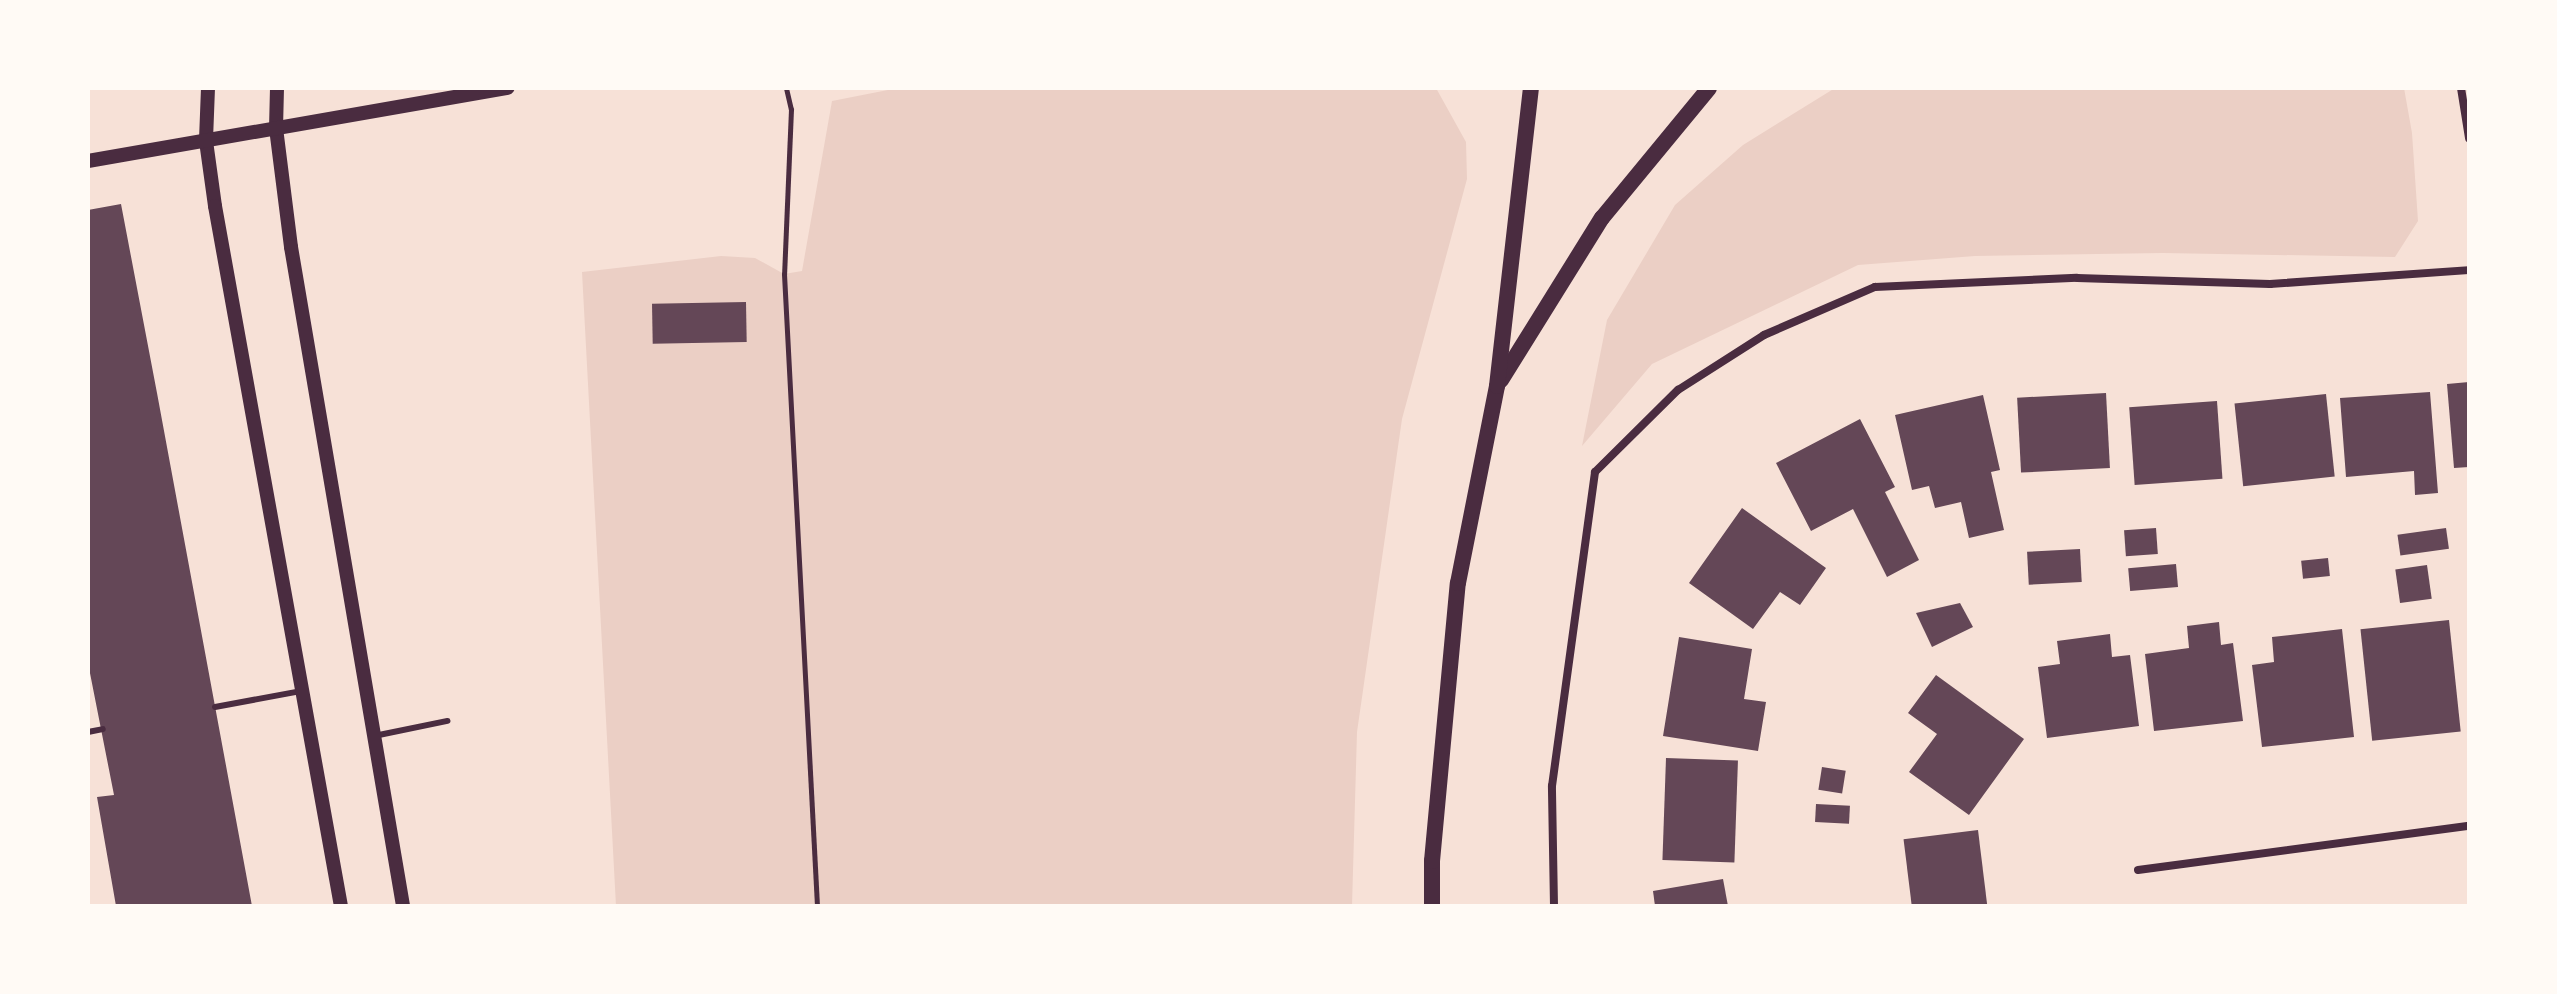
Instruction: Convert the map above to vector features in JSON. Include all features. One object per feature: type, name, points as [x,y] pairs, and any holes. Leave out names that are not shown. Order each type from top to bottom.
[{"type":"main road","points":[[1432,906],[1432,861],[1458,583],[1497,386],[1531,88]]},
{"type":"main road","points":[[1497,386],[1602,218],[1709,88]]},
{"type":"street","points":[[208,88],[206,141],[341,906]]},
{"type":"street","points":[[277,88],[276,128],[291,247],[403,906]]},
{"type":"street","points":[[88,161],[508,88]]},
{"type":"street","points":[[2461,88],[2469,138]]},
{"type":"street","points":[[1554,906],[1552,786],[1595,472],[1678,390],[1764,335],[1875,287],[2077,278],[2270,284],[2469,270]]},
{"type":"street","points":[[2138,870],[2469,826]]},
{"type":"lane","points":[[215,707],[304,690]]},
{"type":"lane","points":[[374,736],[447,721]]},
{"type":"lane","points":[[88,732],[103,729]]},
{"type":"path","points":[[786,88],[791,109],[784,274],[817,906]]},
{"type":"shaded area","points":[[898,88],[1436,88],[1466,142],[1467,179],[1402,419],[1357,732],[1352,906],[616,906],[582,272],[721,256],[755,258],[784,274],[802,271],[832,101]]},
{"type":"shaded area","points":[[1835,88],[2404,88],[2412,133],[2418,221],[2395,257],[2163,253],[1975,256],[1858,265],[1652,364],[1582,446],[1607,320],[1675,205],[1743,145]]},
{"type":"building","points":[[121,204],[252,906],[116,906],[97,797],[114,795],[88,663],[88,210]]},
{"type":"building","points":[[746,302],[747,342],[653,344],[652,304]]},
{"type":"building","points":[[2469,382],[2469,467],[2454,468],[2447,384]]},
{"type":"building","points":[[2430,392],[2438,493],[2415,495],[2414,471],[2346,477],[2340,398]]},
{"type":"building","points":[[2106,393],[2110,468],[2021,473],[2017,398]]},
{"type":"building","points":[[2326,394],[2335,477],[2243,486],[2235,404]]},
{"type":"building","points":[[1983,395],[2000,470],[1991,472],[2004,530],[1969,538],[1961,502],[1935,508],[1929,486],[1912,490],[1895,415]]},
{"type":"building","points":[[2217,401],[2222,479],[2135,485],[2129,407]]},
{"type":"building","points":[[1860,419],[1895,487],[1885,492],[1919,560],[1887,577],[1853,509],[1811,531],[1776,463]]},
{"type":"building","points":[[1742,508],[1826,568],[1800,605],[1780,592],[1753,629],[1689,583]]},
{"type":"building","points":[[2156,528],[2158,554],[2126,556],[2124,530]]},
{"type":"building","points":[[2446,528],[2449,549],[2400,556],[2397,535]]},
{"type":"building","points":[[2080,549],[2082,582],[2029,585],[2027,552]]},
{"type":"building","points":[[2328,558],[2330,576],[2303,579],[2301,561]]},
{"type":"building","points":[[2176,564],[2178,587],[2130,591],[2128,568]]},
{"type":"building","points":[[2427,565],[2432,599],[2400,603],[2395,569]]},
{"type":"building","points":[[1960,603],[1973,627],[1932,647],[1916,613]]},
{"type":"building","points":[[2449,620],[2461,731],[2372,741],[2360,629]]},
{"type":"building","points":[[2219,622],[2221,645],[2233,643],[2243,721],[2154,731],[2145,654],[2189,648],[2187,626]]},
{"type":"building","points":[[2342,629],[2354,737],[2262,747],[2252,665],[2274,662],[2272,637]]},
{"type":"building","points":[[2110,634],[2112,657],[2130,655],[2139,726],[2047,738],[2038,667],[2060,664],[2057,641]]},
{"type":"building","points":[[1679,637],[1752,649],[1744,699],[1766,702],[1758,751],[1663,736]]},
{"type":"building","points":[[1936,675],[2024,739],[1969,815],[1909,772],[1937,734],[1908,713]]},
{"type":"building","points":[[1666,758],[1738,761],[1734,862],[1662,860]]},
{"type":"building","points":[[1822,767],[1846,771],[1842,793],[1818,790]]},
{"type":"building","points":[[1816,804],[1850,806],[1849,824],[1815,822]]},
{"type":"building","points":[[1978,830],[1987,906],[1912,906],[1904,839]]},
{"type":"building","points":[[1723,879],[1728,906],[1655,906],[1653,891]]}]
